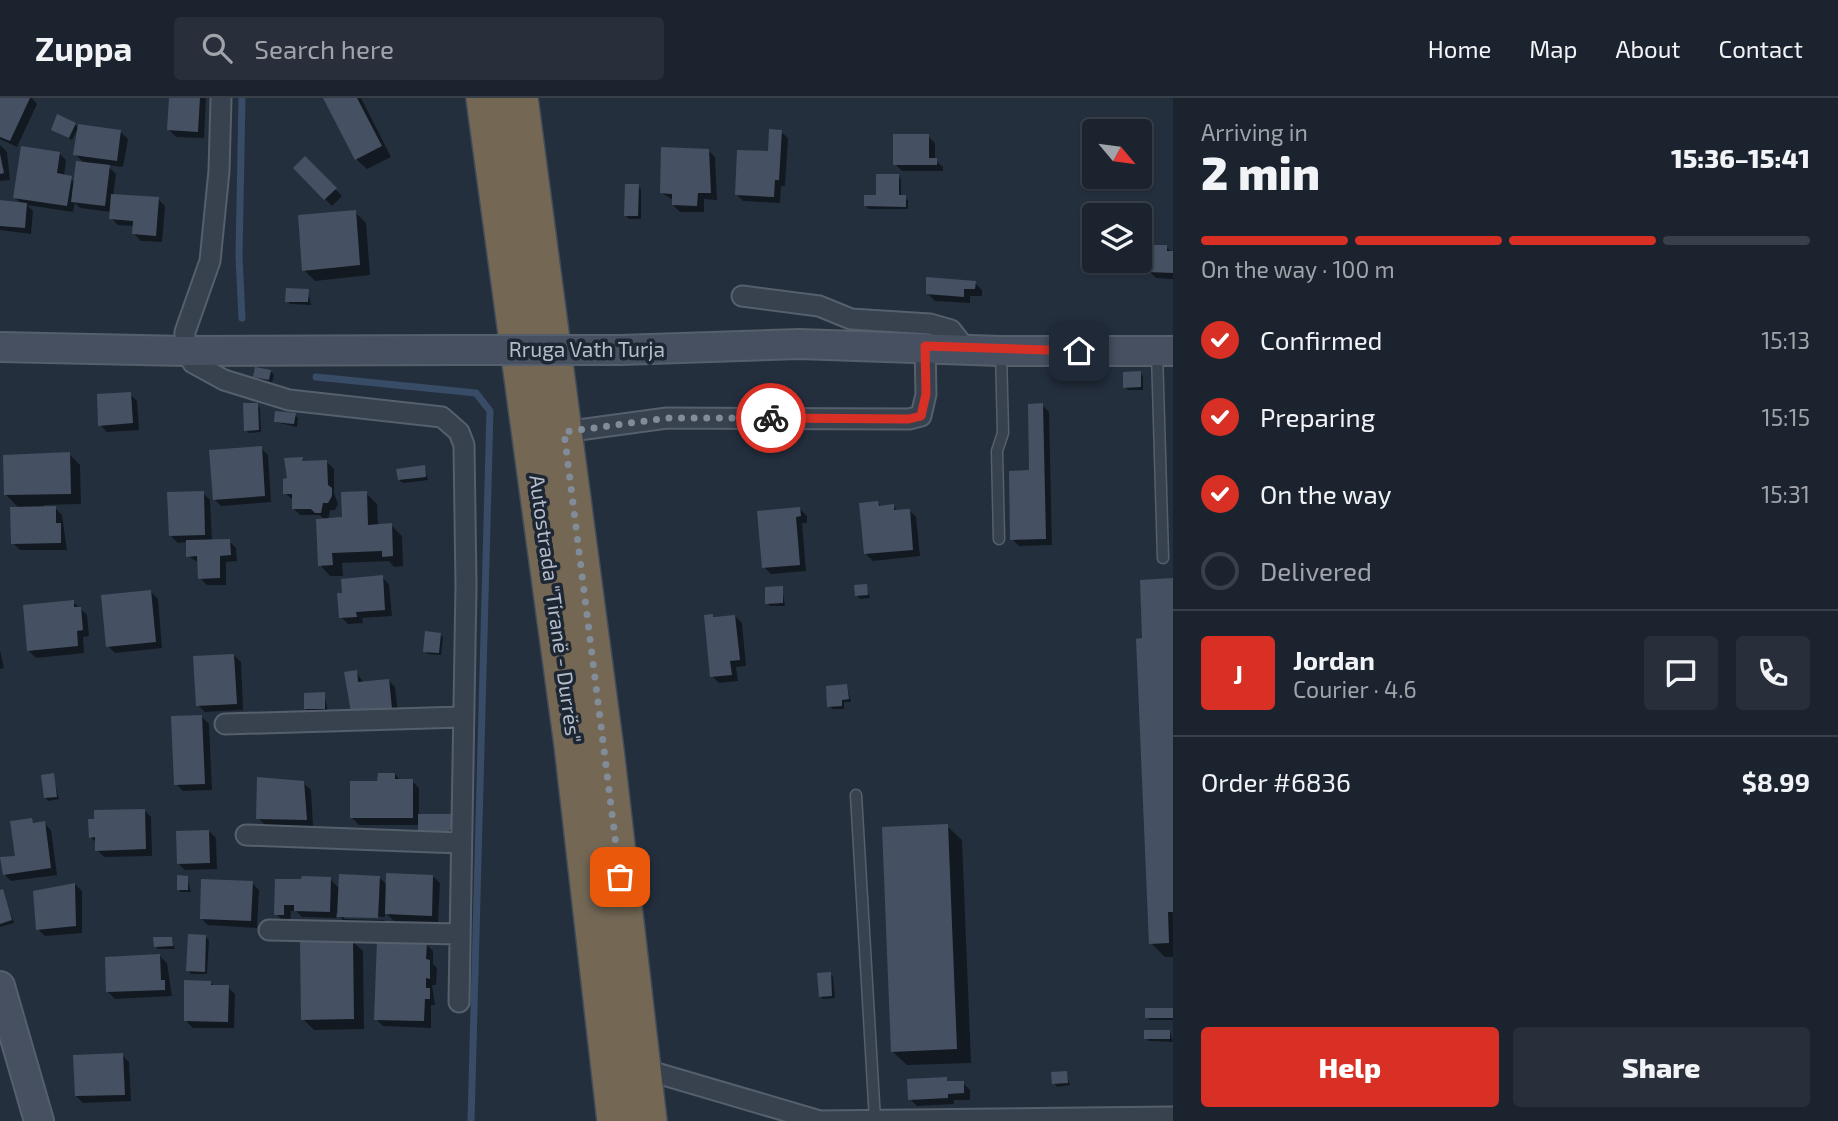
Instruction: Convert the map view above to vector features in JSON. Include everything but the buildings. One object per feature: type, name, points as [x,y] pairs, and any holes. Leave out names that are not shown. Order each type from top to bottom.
[{"type":"highway","name":"Autostrada \"Tiranë - Durrës\"","points":[[485,98],[573,745],[617,1121]]},
{"type":"highway","name":"Autostrada \"Tiranë - Durrës\"","points":[[519,98],[564,432],[648,1121]]},
{"type":"street","points":[[221,98],[219,171],[211,249],[185,332],[185,351],[193,363],[252,391],[289,400],[442,417],[459,432],[464,445],[466,586],[459,1002]]},
{"type":"street","points":[[742,296],[819,306],[851,319],[930,324],[951,330],[965,348]]},
{"type":"street","name":"Rruga Vath Turja","points":[[0,347],[185,351],[620,350],[799,344],[925,346],[1000,351],[1165,351]]},
{"type":"street","points":[[564,432],[667,418],[909,419],[921,416],[925,406],[925,346]]},
{"type":"street","points":[[225,724],[462,717]]},
{"type":"street","points":[[246,835],[460,843]]},
{"type":"street","points":[[269,930],[459,934]]},
{"type":"street","points":[[0,986],[39,1121]]},
{"type":"street","points":[[643,1069],[820,1121],[1173,1117]]},
{"type":"lane","points":[[999,539],[997,451],[1003,433],[1000,351]]},
{"type":"lane","points":[[1163,558],[1165,351]]},
{"type":"lane","points":[[856,795],[875,1120]]},
{"type":"waterway","points":[[242,98],[239,257],[242,318]]},
{"type":"waterway","points":[[316,377],[476,393],[490,411],[471,1121]]},
{"type":"way so far","points":[[620,877],[564,432],[667,418],[771,418]]},
{"type":"route","points":[[771,418],[909,419],[921,416],[926,394],[925,346],[1000,351],[1079,351]]}]
